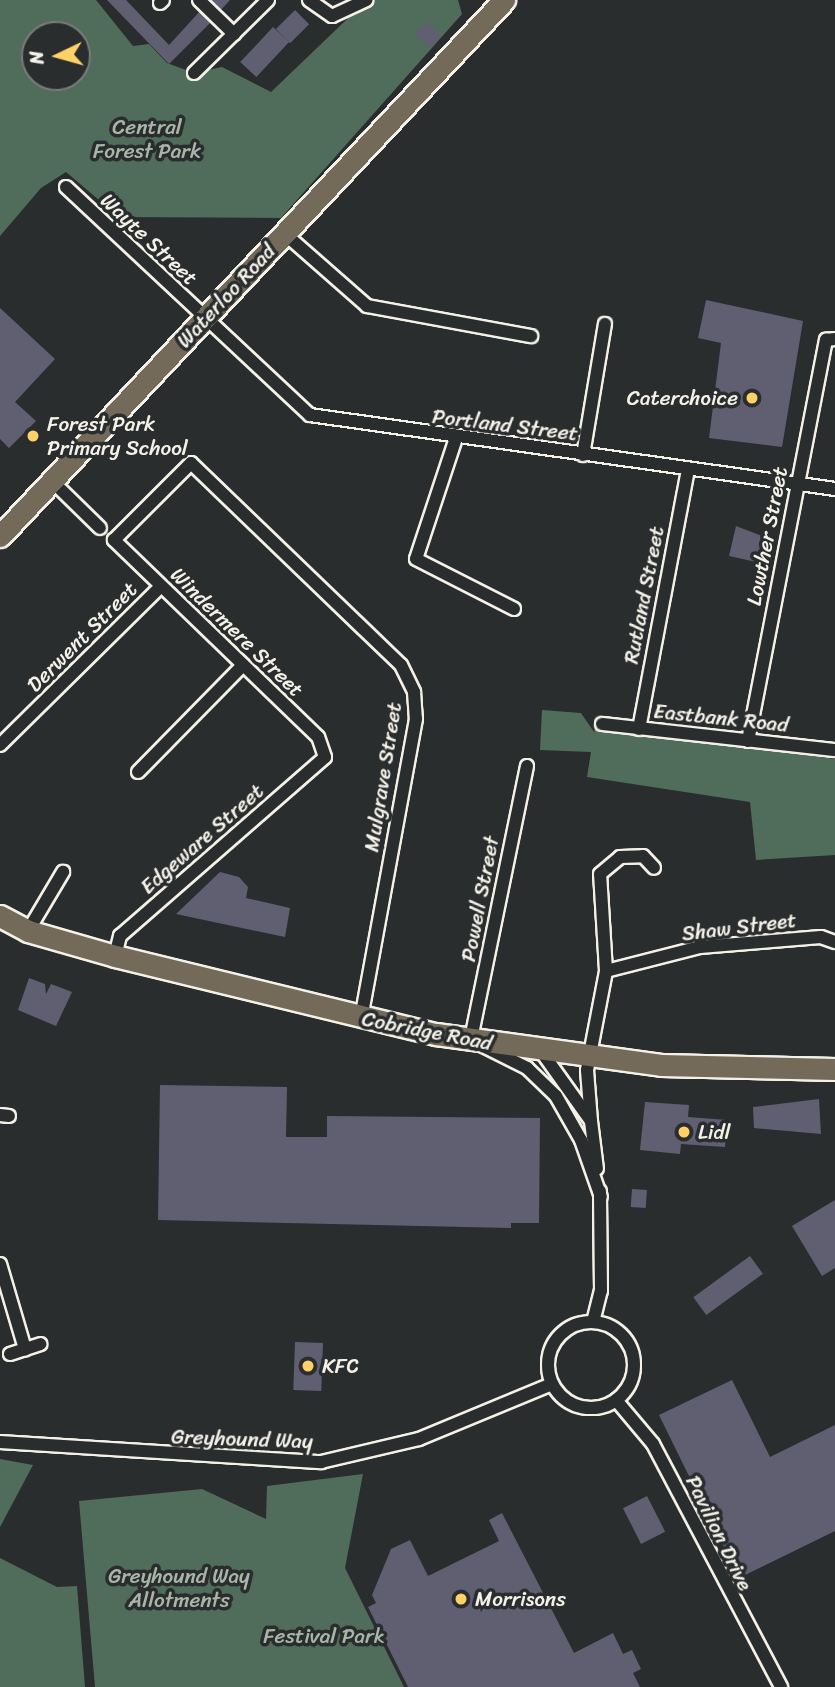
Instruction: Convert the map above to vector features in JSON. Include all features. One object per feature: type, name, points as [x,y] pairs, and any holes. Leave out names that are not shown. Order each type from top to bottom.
[{"type":"highway","name":"Waterloo Road","points":[[0,536],[452,55],[497,2]]},
{"type":"highway","name":"Cobridge Road","points":[[0,916],[28,931],[115,956],[361,1020],[471,1041],[541,1051],[753,1071],[835,1069]]},
{"type":"street","points":[[199,0],[234,34]]},
{"type":"street","points":[[194,73],[268,0]]},
{"type":"street","points":[[309,0],[332,16],[366,0]]},
{"type":"street","name":"Wayte Street","points":[[66,187],[206,319]]},
{"type":"street","points":[[285,233],[367,306],[531,336]]},
{"type":"street","name":"Portland Street","points":[[206,319],[310,415],[456,438],[835,489]]},
{"type":"street","points":[[583,455],[605,324]]},
{"type":"street","name":"Lowther Street","points":[[748,741],[796,483],[830,339]]},
{"type":"street","points":[[456,438],[415,559],[514,609]]},
{"type":"street","name":"Windermere Street","points":[[191,463],[114,540],[318,737],[325,757]]},
{"type":"street","name":"Mulgrave Street","points":[[191,463],[401,665],[414,692],[416,719],[361,1020]]},
{"type":"street","name":"Rutland Street","points":[[639,729],[688,469]]},
{"type":"street","points":[[52,481],[100,528]]},
{"type":"street","name":"Derwent Street","points":[[0,745],[161,586]]},
{"type":"street","points":[[138,772],[243,665]]},
{"type":"street","name":"Eastbank Road","points":[[602,724],[835,750]]},
{"type":"street","name":"Edgeware Street","points":[[115,956],[120,936],[325,757]]},
{"type":"street","name":"Powell Street","points":[[471,1041],[527,766]]},
{"type":"street","points":[[593,1322],[601,1291],[601,1197],[591,1121],[589,1054],[606,971],[600,874],[620,857],[643,856],[654,868]]},
{"type":"street","points":[[28,931],[63,872]]},
{"type":"street","name":"Shaw Street","points":[[606,971],[700,947],[821,937],[835,942]]},
{"type":"street","points":[[471,1041],[527,1068],[556,1096],[581,1140],[601,1197]]},
{"type":"street","points":[[541,1051],[591,1121]]},
{"type":"street","points":[[0,1264],[25,1349]]},
{"type":"street","points":[[593,1322],[617,1331],[632,1353],[632,1379],[616,1400],[583,1408],[552,1384],[553,1344],[571,1327],[593,1322]]},
{"type":"street","points":[[10,1354],[40,1344]]},
{"type":"street","name":"Greyhound Way","points":[[0,1442],[321,1462],[419,1439],[552,1384]]},
{"type":"street","name":"Pavilion Drive","points":[[616,1400],[653,1444],[781,1687]]},
{"type":"green space","name":"Central Forest Park","points":[[0,0],[96,0],[133,46],[149,44],[167,63],[194,73],[222,67],[271,92],[367,0],[458,0],[462,14],[281,218],[119,217],[66,172],[41,188],[0,236]]},
{"type":"green space","points":[[542,710],[581,713],[594,732],[596,726],[835,759],[835,855],[756,860],[750,802],[587,777],[591,752],[540,750]]},
{"type":"green space","points":[[0,1459],[33,1465],[0,1527]]},
{"type":"green space","name":"Greyhound Way Allotments","points":[[363,1474],[345,1568],[404,1687],[95,1687],[79,1501],[202,1489],[266,1519],[267,1486]]},
{"type":"green space","points":[[0,1558],[57,1587],[77,1586],[85,1687],[0,1687]]},
{"type":"building","points":[[107,0],[126,0],[169,45],[201,10],[212,21],[169,64]]},
{"type":"building","points":[[209,0],[230,0],[220,11]]},
{"type":"building","points":[[295,10],[309,24],[290,43],[276,29]]},
{"type":"building","points":[[426,22],[441,36],[430,48],[415,34]]},
{"type":"building","points":[[273,27],[289,42],[256,77],[240,62]]},
{"type":"building","name":"Caterchoice","points":[[706,300],[803,321],[782,447],[709,438],[721,343],[698,338]]},
{"type":"building","points":[[0,308],[55,359],[15,402],[36,421],[9,448],[0,439]]},
{"type":"building","points":[[736,526],[775,541],[770,565],[729,556]]},
{"type":"building","points":[[220,872],[239,877],[248,887],[246,898],[290,908],[285,937],[176,914]]},
{"type":"building","points":[[29,978],[45,984],[46,994],[51,984],[72,992],[56,1026],[18,1010]]},
{"type":"building","points":[[160,1085],[287,1087],[286,1137],[327,1137],[327,1116],[540,1118],[539,1223],[511,1223],[511,1228],[158,1220]]},
{"type":"building","points":[[819,1099],[821,1134],[754,1128],[753,1107]]},
{"type":"building","name":"Lidl","points":[[645,1102],[689,1105],[688,1117],[727,1120],[725,1147],[681,1144],[680,1154],[640,1150]]},
{"type":"building","points":[[632,1189],[647,1190],[646,1208],[631,1207]]},
{"type":"building","points":[[835,1200],[835,1268],[822,1276],[792,1226]]},
{"type":"building","points":[[750,1256],[763,1274],[706,1315],[693,1297]]},
{"type":"building","name":"KFC","points":[[295,1342],[323,1343],[321,1391],[293,1390]]},
{"type":"building","points":[[732,1380],[770,1457],[835,1425],[835,1531],[739,1578],[659,1415]]},
{"type":"building","points":[[647,1496],[665,1532],[641,1544],[623,1508]]},
{"type":"building","name":"Morrisons","points":[[502,1513],[574,1653],[613,1633],[623,1654],[632,1650],[641,1669],[633,1673],[640,1687],[408,1687],[368,1607],[376,1603],[372,1595],[391,1549],[410,1540],[428,1576],[499,1541],[489,1520]]},
{"type":"place","name":"Caterchoice","points":[[752,398]]},
{"type":"place","name":"Forest Park Primary School","points":[[33,436]]},
{"type":"place","name":"Lidl","points":[[684,1132]]},
{"type":"place","name":"KFC","points":[[308,1366]]},
{"type":"place","name":"Morrisons","points":[[461,1599]]},
{"type":"park label","name":"Festival Park","points":[[324,1636]]}]
